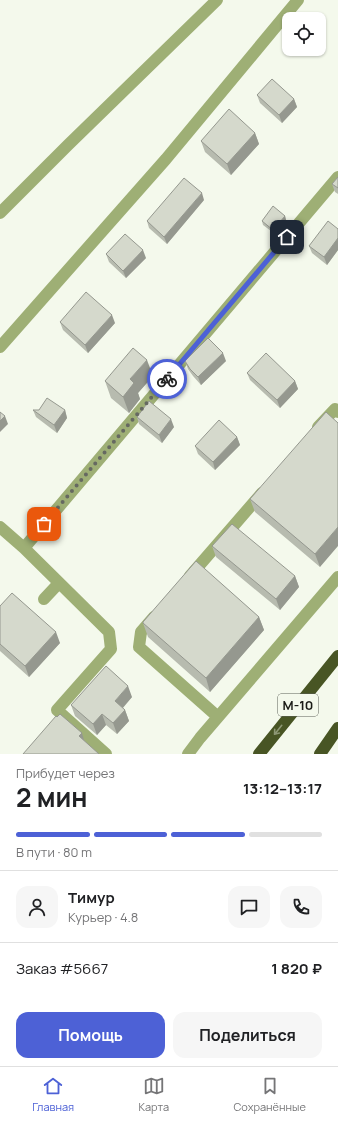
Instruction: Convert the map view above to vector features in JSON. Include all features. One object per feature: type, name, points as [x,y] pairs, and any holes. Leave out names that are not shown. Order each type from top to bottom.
[{"type":"highway","name":"М-10","points":[[259,754],[338,656]]},
{"type":"highway","points":[[323,750],[338,728]]},
{"type":"street","points":[[0,213],[217,0]]},
{"type":"street","points":[[0,347],[166,160],[298,0]]},
{"type":"street","points":[[24,548],[338,177]]},
{"type":"street","points":[[308,439],[334,409],[338,412]]},
{"type":"street","points":[[183,584],[272,481]]},
{"type":"street","points":[[0,527],[24,548],[109,632],[111,649],[57,710],[106,754]]},
{"type":"street","points":[[188,754],[338,577]]},
{"type":"street","points":[[44,600],[59,582]]},
{"type":"street","points":[[162,608],[141,632],[139,647],[218,717]]},
{"type":"street","points":[[323,750],[338,733]]},
{"type":"building","points":[[272,79],[294,99],[279,115],[257,95]]},
{"type":"building","points":[[229,109],[255,133],[227,164],[201,141]]},
{"type":"building","points":[[338,177],[338,188],[332,184]]},
{"type":"building","points":[[184,178],[202,193],[164,237],[147,221]]},
{"type":"building","points":[[273,206],[285,216],[273,230],[262,221]]},
{"type":"building","points":[[328,221],[338,229],[338,238],[324,257],[309,246]]},
{"type":"building","points":[[125,234],[143,250],[123,271],[106,254]]},
{"type":"building","points":[[86,292],[112,315],[85,345],[60,322]]},
{"type":"building","points":[[208,338],[223,353],[198,377],[185,361]]},
{"type":"building","points":[[133,348],[147,360],[130,379],[134,383],[123,397],[105,381]]},
{"type":"building","points":[[266,353],[295,381],[277,400],[247,373]]},
{"type":"building","points":[[47,398],[65,410],[54,425],[33,410],[39,410]]},
{"type":"building","points":[[149,401],[171,419],[159,435],[137,417]]},
{"type":"building","points":[[0,412],[5,416],[0,421]]},
{"type":"building","points":[[326,412],[338,423],[338,527],[315,554],[250,499]]},
{"type":"building","points":[[219,420],[237,437],[213,462],[195,446]]},
{"type":"building","points":[[232,524],[295,576],[276,599],[212,546]]},
{"type":"building","points":[[196,561],[259,617],[206,678],[143,623]]},
{"type":"building","points":[[12,593],[56,632],[25,666],[0,644],[0,606]]},
{"type":"building","points":[[106,666],[128,686],[115,701],[125,710],[113,723],[102,714],[93,724],[71,705]]},
{"type":"building","points":[[60,714],[82,733],[79,736],[99,754],[23,754],[56,716],[57,717]]},
{"type":"way so far","points":[[44,524],[167,379]]},
{"type":"route","points":[[167,379],[287,237]]}]
